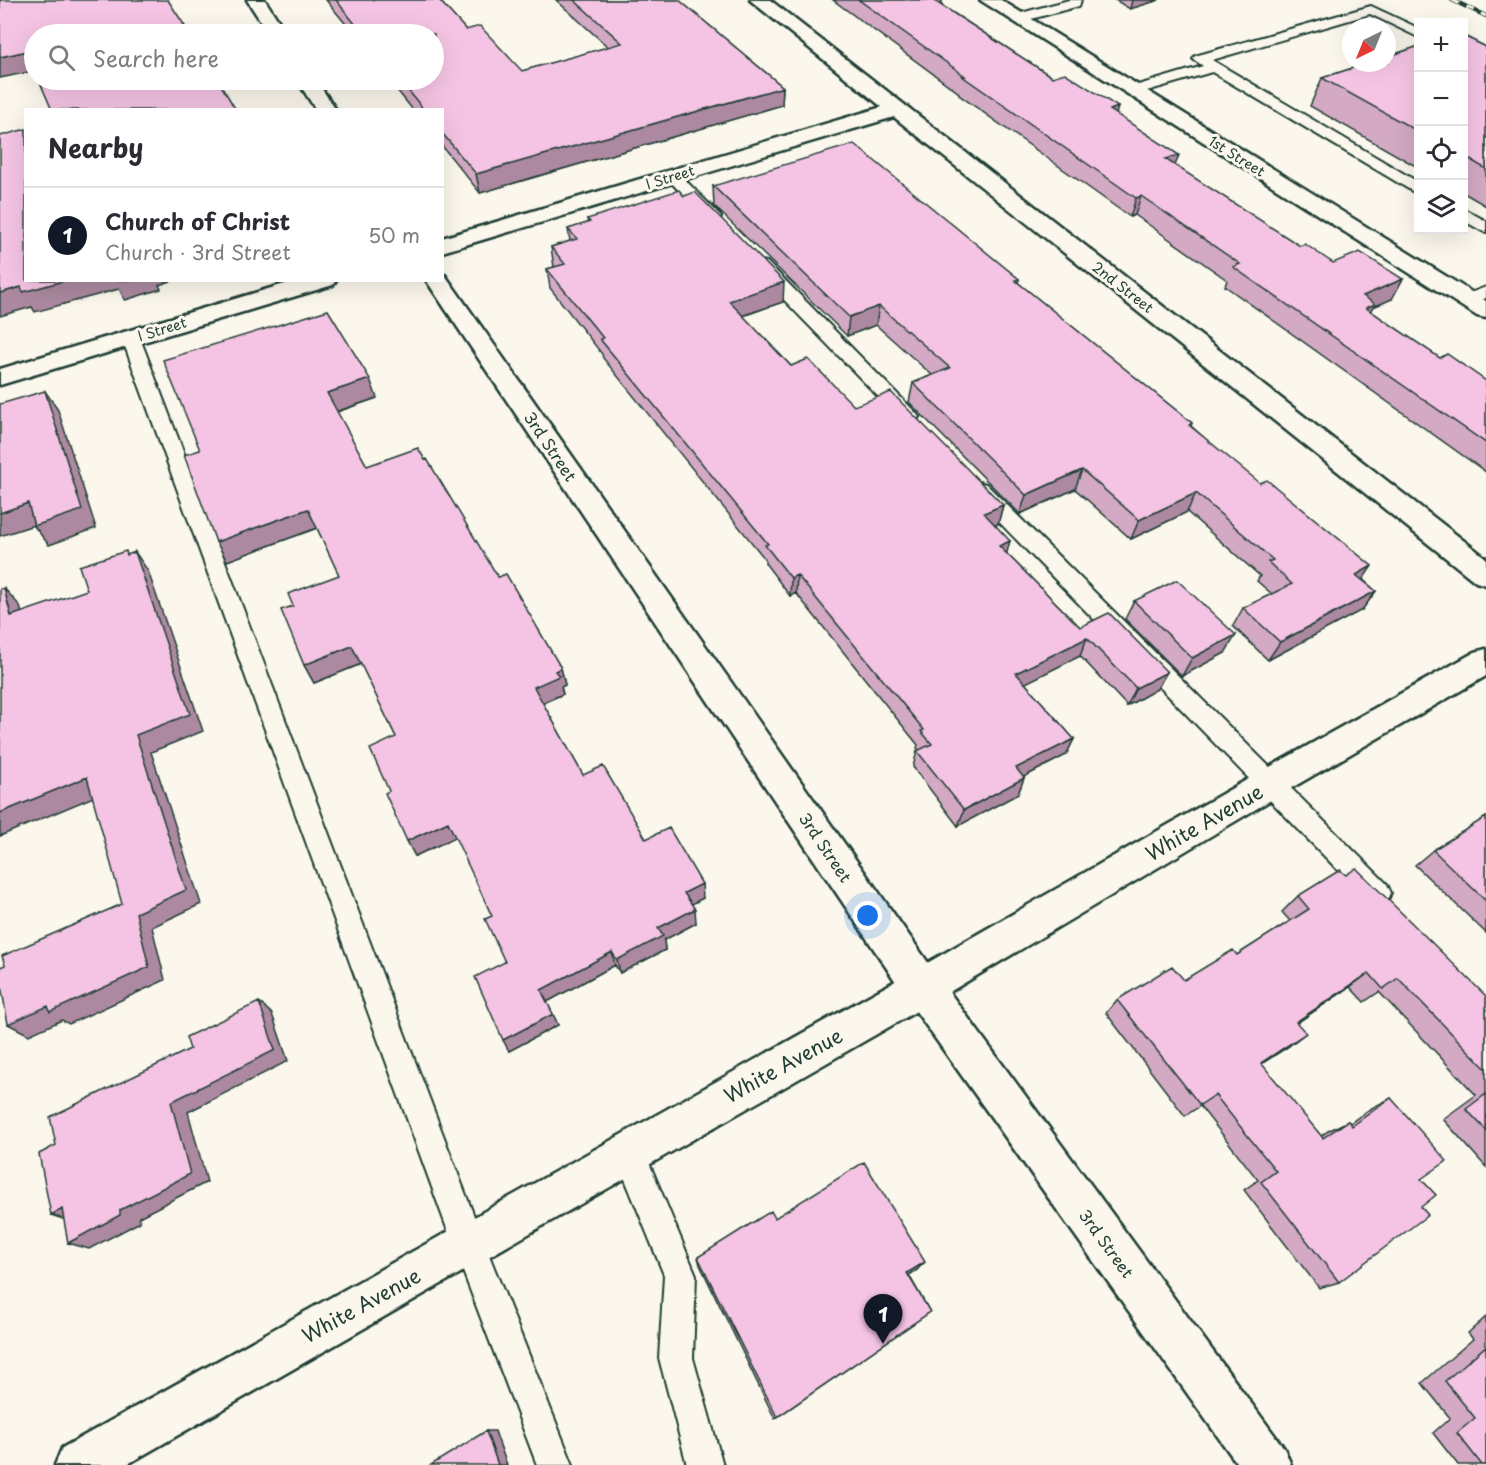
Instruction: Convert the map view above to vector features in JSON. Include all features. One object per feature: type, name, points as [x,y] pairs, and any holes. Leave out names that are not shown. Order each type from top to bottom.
[{"type":"street","points":[[256,0],[272,24]]},
{"type":"street","name":"2nd Street","points":[[759,0],[1486,574]]},
{"type":"street","name":"1st Street","points":[[989,0],[1133,91],[1480,301]]},
{"type":"street","points":[[313,90],[325,108]]},
{"type":"street","name":"I Street","points":[[444,244],[898,109]]},
{"type":"street","name":"I Street","points":[[0,377],[318,282]]},
{"type":"street","name":"3rd Street","points":[[438,282],[922,987],[1267,1465]]},
{"type":"street","name":"White Avenue","points":[[79,1465],[922,987],[1269,784],[1486,661]]},
{"type":"lane","points":[[1018,18],[1074,3],[1076,0]]},
{"type":"lane","points":[[1414,31],[1371,10],[1200,59],[1414,185]]},
{"type":"lane","points":[[1133,91],[1214,68]]},
{"type":"lane","points":[[673,176],[723,228]]},
{"type":"lane","points":[[1468,217],[1486,228]]},
{"type":"lane","points":[[749,253],[925,433]]},
{"type":"lane","points":[[131,338],[469,1245],[555,1465]]},
{"type":"lane","points":[[967,476],[1394,909]]},
{"type":"lane","points":[[629,1152],[680,1275],[676,1358],[705,1465]]},
{"type":"building","points":[[0,0],[168,0],[184,24],[24,24],[24,52],[0,57]]},
{"type":"building","points":[[336,0],[439,0],[466,30],[480,26],[522,71],[622,43],[574,0],[679,0],[783,87],[476,174],[444,135],[444,108],[422,108],[408,90],[444,90],[444,24],[355,24]]},
{"type":"building","points":[[859,0],[933,0],[1052,77],[1065,73],[1118,107],[1110,110],[1179,155],[1165,159],[1300,246],[1305,244],[1333,263],[1360,252],[1403,279],[1363,296],[1375,304],[1366,308],[1440,358],[1447,354],[1486,381],[1486,443],[1233,267],[1240,264],[1141,196],[1136,198],[962,76],[965,76]]},
{"type":"building","points":[[1468,38],[1486,47],[1486,169],[1468,158]]},
{"type":"building","points":[[1414,48],[1414,129],[1322,78],[1342,71],[1396,72],[1396,54]]},
{"type":"building","points":[[43,90],[224,90],[235,108],[51,108]]},
{"type":"building","points":[[24,130],[24,282],[60,282],[23,292],[21,287],[0,293],[0,136]]},
{"type":"building","points":[[854,144],[1019,279],[1015,280],[1192,423],[1189,425],[1260,483],[1267,480],[1372,566],[1356,575],[1376,591],[1280,642],[1243,608],[1292,584],[1268,562],[1273,560],[1196,493],[1139,520],[1082,470],[1026,495],[913,383],[950,368],[879,306],[849,317],[713,186]]},
{"type":"building","points":[[679,190],[684,196],[695,192],[784,282],[729,301],[791,366],[808,359],[854,406],[891,392],[1003,505],[984,513],[1010,541],[999,546],[1080,627],[1109,613],[1167,672],[1136,688],[1087,638],[1016,673],[1074,739],[1016,768],[1024,778],[964,810],[917,751],[932,744],[921,731],[924,730],[797,575],[791,578],[765,545],[768,544],[600,339],[603,338],[547,269],[565,264],[551,247],[577,239],[568,229],[590,222],[587,219]]},
{"type":"building","points":[[328,310],[370,379],[327,393],[367,466],[418,448],[425,460],[427,459],[498,577],[506,574],[561,668],[555,671],[559,676],[534,687],[583,775],[603,766],[646,839],[669,828],[702,884],[684,893],[695,909],[658,928],[663,936],[617,960],[612,952],[541,990],[553,1014],[503,1040],[475,977],[505,962],[485,919],[492,916],[448,822],[407,841],[385,793],[389,791],[370,749],[396,737],[352,646],[304,665],[281,610],[293,606],[288,594],[339,575],[308,509],[216,542],[184,455],[200,450],[163,360]]},
{"type":"building","points":[[45,391],[82,510],[34,526],[28,503],[0,513],[0,404]]},
{"type":"building","points":[[126,551],[127,555],[135,552],[190,714],[136,735],[186,890],[136,913],[149,967],[50,1012],[48,1006],[8,1024],[0,980],[0,967],[5,965],[2,956],[122,904],[87,777],[0,813],[0,589],[4,588],[11,616],[87,590],[79,566]]},
{"type":"building","points":[[1177,580],[1236,635],[1192,658],[1134,601]]},
{"type":"building","points":[[1486,817],[1486,901],[1433,850]]},
{"type":"building","points":[[1356,868],[1486,996],[1486,1069],[1398,978],[1383,989],[1369,973],[1296,1022],[1306,1033],[1261,1063],[1323,1138],[1348,1121],[1352,1126],[1391,1098],[1447,1161],[1421,1179],[1436,1195],[1421,1207],[1428,1215],[1339,1282],[1261,1182],[1276,1171],[1215,1095],[1200,1105],[1117,1000],[1172,966],[1184,980],[1233,950],[1237,955],[1309,909],[1298,896],[1340,870],[1346,875]]},
{"type":"building","points":[[259,1002],[275,1050],[171,1102],[190,1174],[120,1210],[120,1215],[68,1243],[62,1209],[51,1215],[39,1154],[56,1145],[50,1117],[190,1049],[186,1037]]},
{"type":"building","points":[[1486,1094],[1486,1130],[1466,1109]]},
{"type":"building","points":[[864,1162],[925,1262],[907,1273],[930,1312],[777,1417],[698,1257],[771,1211],[775,1218]]},
{"type":"building","points":[[1486,1346],[1486,1465],[1482,1465],[1457,1433],[1475,1418],[1445,1381]]},
{"type":"building","points":[[486,1431],[498,1465],[431,1465]]},
{"type":"railway","points":[[1452,0],[1486,16]]},
{"type":"place","name":"Church of Christ","points":[[883,1344]]}]
